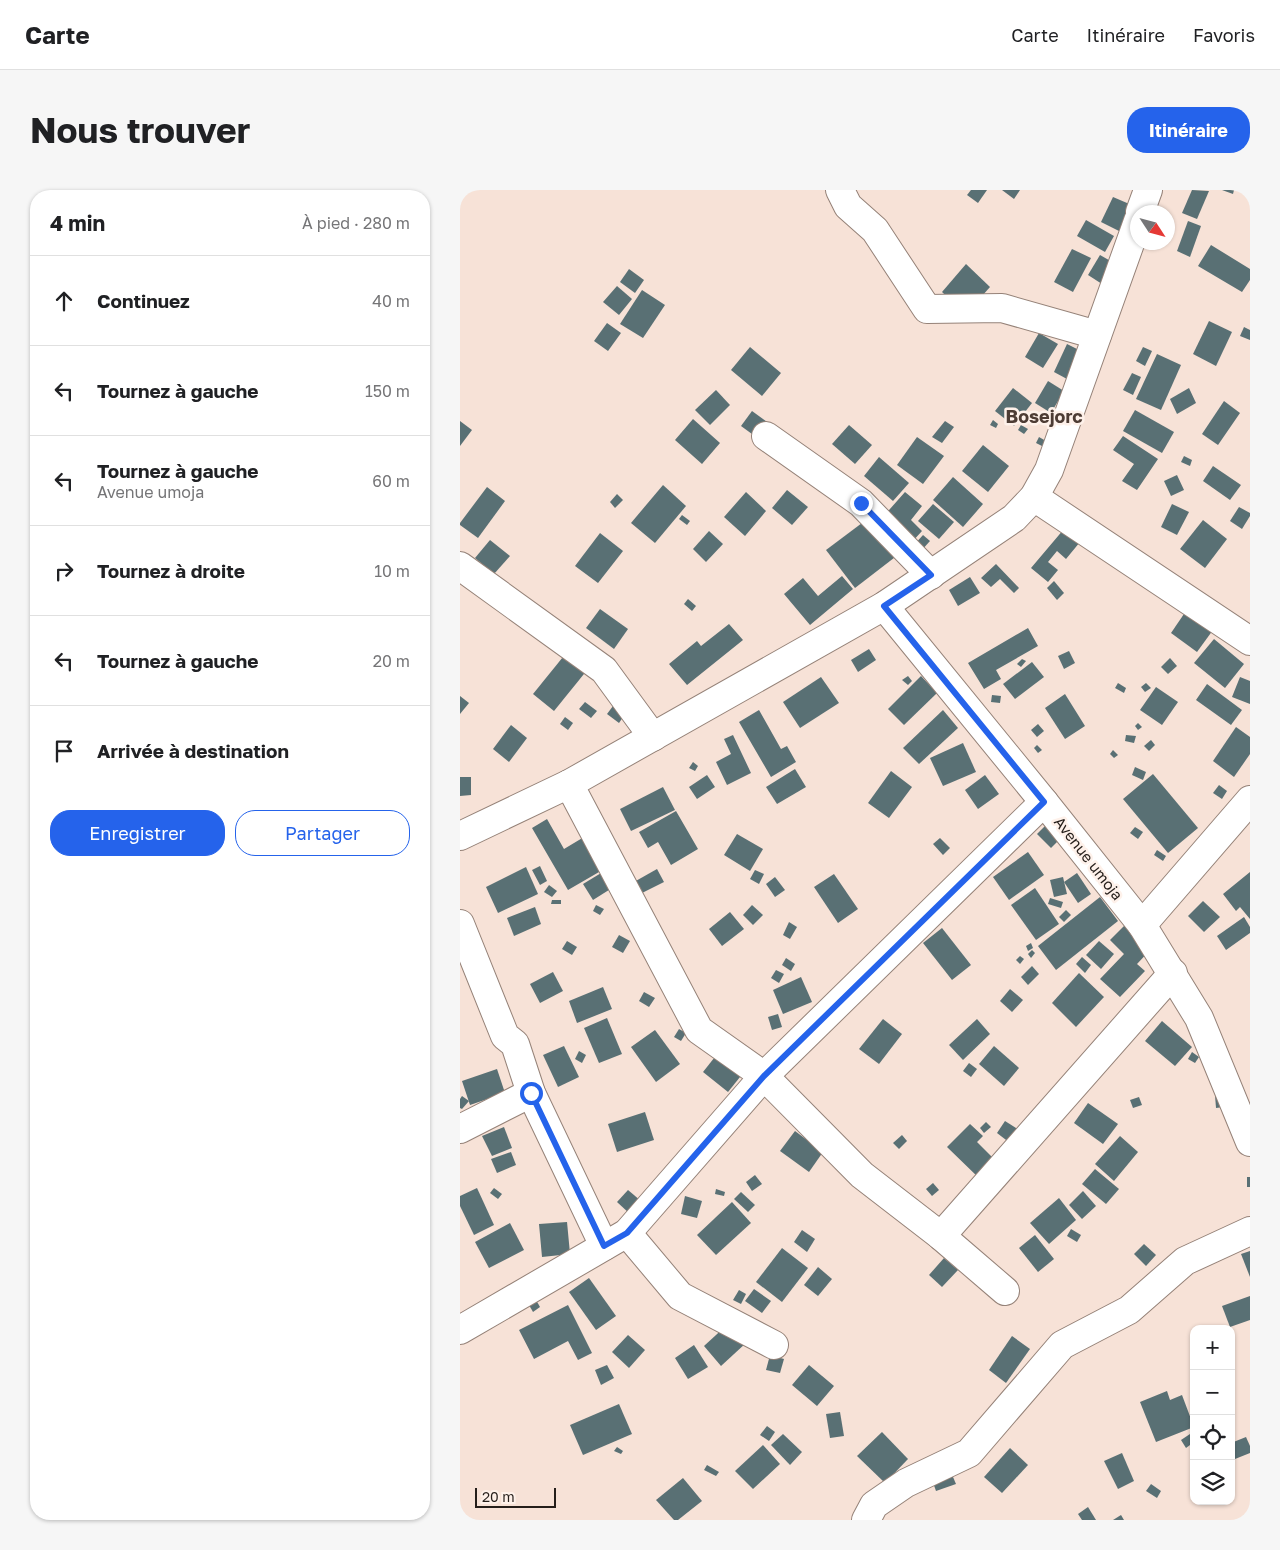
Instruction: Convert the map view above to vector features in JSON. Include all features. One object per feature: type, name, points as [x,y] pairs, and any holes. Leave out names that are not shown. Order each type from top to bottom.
[{"type":"street","points":[[840,190],[848,206],[876,230],[927,308],[1002,308],[1097,335]]},
{"type":"street","points":[[1143,205],[1148,190]]},
{"type":"street","points":[[460,836],[569,784],[884,606],[1014,518],[1034,497],[1049,470],[1130,243]]},
{"type":"street","points":[[766,436],[861,503],[931,575]]},
{"type":"street","points":[[1034,497],[1250,640]]},
{"type":"street","points":[[460,566],[604,670],[653,738]]},
{"type":"street","name":"Avenue umoja","points":[[884,606],[1142,925],[1199,1018],[1250,1142]]},
{"type":"street","points":[[569,784],[699,1030],[764,1076],[862,1175],[941,1236],[1005,1291]]},
{"type":"street","points":[[1142,925],[1250,800]]},
{"type":"street","points":[[460,1330],[627,1233],[764,1076],[1044,802]]},
{"type":"street","points":[[460,924],[504,1036],[514,1044],[531,1093],[604,1246]]},
{"type":"street","points":[[941,1236],[1173,973]]},
{"type":"street","points":[[460,1129],[531,1093]]},
{"type":"street","points":[[866,1520],[874,1505],[906,1483],[969,1453],[1062,1345],[1129,1310],[1185,1261],[1250,1231]]},
{"type":"street","points":[[627,1233],[680,1296],[774,1345]]},
{"type":"building","points":[[971,190],[987,190],[978,203],[967,195]]},
{"type":"building","points":[[1002,190],[1020,190],[1014,199]]},
{"type":"building","points":[[1192,190],[1209,191],[1197,219],[1182,213]]},
{"type":"building","points":[[1222,190],[1234,190],[1233,194]]},
{"type":"building","points":[[1113,197],[1132,205],[1130,205],[1130,214],[1121,232],[1101,222]]},
{"type":"building","points":[[1086,220],[1114,236],[1105,252],[1077,236]]},
{"type":"building","points":[[1188,221],[1201,226],[1190,257],[1177,251]]},
{"type":"building","points":[[1211,245],[1250,269],[1250,280],[1242,292],[1198,266]]},
{"type":"building","points":[[1072,249],[1091,258],[1073,292],[1054,282]]},
{"type":"building","points":[[1100,255],[1114,263],[1102,284],[1088,275]]},
{"type":"building","points":[[966,264],[990,287],[966,314],[942,292]]},
{"type":"building","points":[[629,269],[644,280],[635,293],[620,282]]},
{"type":"building","points":[[617,286],[632,299],[619,315],[603,302]]},
{"type":"building","points":[[642,290],[665,305],[643,338],[620,324]]},
{"type":"building","points":[[1209,321],[1232,332],[1216,366],[1193,354]]},
{"type":"building","points":[[607,323],[621,333],[608,351],[594,341]]},
{"type":"building","points":[[1244,327],[1250,330],[1250,340],[1240,336]]},
{"type":"building","points":[[1039,333],[1058,344],[1043,368],[1025,357]]},
{"type":"building","points":[[1067,344],[1081,351],[1067,379],[1054,372]]},
{"type":"building","points":[[750,347],[781,373],[762,396],[731,370]]},
{"type":"building","points":[[1143,347],[1152,351],[1145,366],[1136,361]]},
{"type":"building","points":[[1157,354],[1181,365],[1161,410],[1136,399]]},
{"type":"building","points":[[1132,373],[1141,377],[1133,395],[1123,390]]},
{"type":"building","points":[[1048,381],[1064,391],[1051,413],[1035,403]]},
{"type":"building","points":[[1013,388],[1032,403],[1014,426],[995,411]]},
{"type":"building","points":[[1189,388],[1196,403],[1177,414],[1170,399]]},
{"type":"building","points":[[716,390],[730,405],[710,425],[695,410]]},
{"type":"building","points":[[1224,401],[1240,413],[1218,445],[1202,434]]},
{"type":"building","points":[[1135,410],[1174,432],[1162,453],[1123,431]]},
{"type":"building","points":[[752,411],[774,427],[763,442],[741,426]]},
{"type":"building","points":[[693,419],[720,443],[702,464],[675,440]]},
{"type":"building","points":[[993,420],[998,424],[996,428],[990,425]]},
{"type":"building","points":[[460,421],[472,430],[460,446]]},
{"type":"building","points":[[945,421],[954,427],[942,443],[932,437]]},
{"type":"building","points":[[849,425],[872,445],[855,464],[832,444]]},
{"type":"building","points":[[1021,425],[1028,429],[1024,434],[1018,430]]},
{"type":"building","points":[[1123,436],[1158,459],[1137,490],[1122,481],[1134,464],[1113,450]]},
{"type":"building","points":[[917,437],[944,456],[923,484],[897,465]]},
{"type":"building","points":[[1039,437],[1046,441],[1042,446],[1036,443]]},
{"type":"building","points":[[983,445],[1009,466],[988,492],[962,471]]},
{"type":"building","points":[[1184,456],[1192,460],[1190,466],[1181,462]]},
{"type":"building","points":[[879,457],[909,483],[893,501],[864,476]]},
{"type":"building","points":[[1213,466],[1241,485],[1230,500],[1203,481]]},
{"type":"building","points":[[1177,475],[1184,490],[1171,496],[1164,481]]},
{"type":"building","points":[[953,477],[983,504],[963,527],[933,500]]},
{"type":"building","points":[[663,485],[686,506],[655,543],[631,523]]},
{"type":"building","points":[[487,487],[505,501],[478,538],[460,525],[460,523]]},
{"type":"building","points":[[787,490],[808,507],[792,525],[772,508]]},
{"type":"building","points":[[746,492],[766,511],[745,536],[724,517]]},
{"type":"building","points":[[905,492],[922,506],[911,520],[922,531],[911,543],[882,518]]},
{"type":"building","points":[[617,494],[623,500],[615,508],[610,502]]},
{"type":"building","points":[[933,504],[954,522],[939,539],[918,521]]},
{"type":"building","points":[[1172,504],[1189,512],[1177,535],[1161,527]]},
{"type":"building","points":[[1239,507],[1250,513],[1242,529],[1230,521]]},
{"type":"building","points":[[874,514],[903,551],[855,588],[826,550]]},
{"type":"building","points":[[682,515],[690,521],[687,525],[679,519]]},
{"type":"building","points":[[1203,520],[1227,539],[1205,568],[1180,549]]},
{"type":"building","points":[[1064,529],[1080,542],[1066,559],[1057,551],[1048,562],[1058,570],[1048,582],[1031,568]]},
{"type":"building","points":[[709,531],[723,544],[706,562],[693,549]]},
{"type":"building","points":[[600,533],[623,551],[598,583],[575,566]]},
{"type":"building","points":[[923,535],[930,541],[921,551],[914,545]]},
{"type":"building","points":[[490,540],[510,556],[494,574],[475,558]]},
{"type":"building","points":[[996,564],[1019,588],[1014,593],[1000,579],[991,587],[981,578]]},
{"type":"building","points":[[842,576],[853,589],[810,625],[784,594],[803,578],[818,596]]},
{"type":"building","points":[[970,577],[980,593],[958,606],[949,590]]},
{"type":"building","points":[[1054,581],[1064,593],[1057,600],[1047,588]]},
{"type":"building","points":[[688,599],[696,606],[692,611],[684,604]]},
{"type":"building","points":[[600,609],[628,629],[614,649],[586,628]]},
{"type":"building","points":[[1186,611],[1213,630],[1197,652],[1171,633]]},
{"type":"building","points":[[729,624],[743,640],[687,685],[669,664],[697,641],[701,646]]},
{"type":"building","points":[[1028,628],[1038,646],[996,670],[1001,679],[984,689],[968,663]]},
{"type":"building","points":[[1214,639],[1244,664],[1225,688],[1194,663]]},
{"type":"building","points":[[869,649],[876,660],[858,672],[851,660]]},
{"type":"building","points":[[1069,651],[1075,663],[1064,669],[1058,656]]},
{"type":"building","points":[[567,652],[588,669],[554,711],[533,694]]},
{"type":"building","points":[[1170,658],[1177,666],[1168,674],[1161,667]]},
{"type":"building","points":[[1022,659],[1026,661],[1021,667],[1017,664]]},
{"type":"building","points":[[1032,662],[1044,677],[1015,699],[1003,684]]},
{"type":"building","points":[[908,676],[912,681],[908,685],[902,680]]},
{"type":"building","points":[[921,676],[937,693],[904,725],[888,709]]},
{"type":"building","points":[[821,677],[839,703],[800,728],[783,702]]},
{"type":"building","points":[[1240,677],[1250,681],[1250,704],[1232,697]]},
{"type":"building","points":[[1118,683],[1126,688],[1124,693],[1115,688]]},
{"type":"building","points":[[1146,683],[1151,688],[1145,692],[1141,687]]},
{"type":"building","points":[[1207,684],[1242,710],[1231,725],[1196,700]]},
{"type":"building","points":[[1156,687],[1178,702],[1162,725],[1140,710]]},
{"type":"building","points":[[1065,694],[1085,726],[1065,739],[1045,708]]},
{"type":"building","points":[[992,695],[1001,696],[1000,703],[991,702]]},
{"type":"building","points":[[460,696],[469,703],[460,714]]},
{"type":"building","points":[[585,702],[597,711],[591,718],[579,709]]},
{"type":"building","points":[[616,702],[628,710],[619,723],[607,714]]},
{"type":"building","points":[[759,710],[781,749],[787,746],[796,762],[771,777],[739,722]]},
{"type":"building","points":[[943,710],[958,728],[919,764],[903,748]]},
{"type":"building","points":[[565,717],[573,723],[568,730],[560,724]]},
{"type":"building","points":[[1138,723],[1142,727],[1138,730],[1135,726]]},
{"type":"building","points":[[1038,724],[1044,731],[1037,737],[1031,730]]},
{"type":"building","points":[[511,725],[527,738],[509,762],[493,749]]},
{"type":"building","points":[[1236,727],[1250,737],[1250,754],[1234,777],[1213,761]]},
{"type":"building","points":[[733,735],[751,773],[727,785],[716,762],[731,754],[724,739]]},
{"type":"building","points":[[1126,735],[1136,736],[1134,743],[1125,741]]},
{"type":"building","points":[[1151,740],[1155,745],[1149,751],[1144,746]]},
{"type":"building","points":[[963,743],[976,772],[943,786],[930,758]]},
{"type":"building","points":[[1037,745],[1042,750],[1038,753],[1034,748]]},
{"type":"building","points":[[1113,750],[1118,755],[1114,758],[1110,754]]},
{"type":"building","points":[[693,762],[698,766],[695,771],[689,768]]},
{"type":"building","points":[[1135,767],[1146,772],[1143,780],[1132,775]]},
{"type":"building","points":[[795,769],[806,787],[777,804],[766,787]]},
{"type":"building","points":[[891,771],[912,787],[889,818],[868,803]]},
{"type":"building","points":[[1153,774],[1198,828],[1168,853],[1123,799]]},
{"type":"building","points":[[707,775],[715,787],[697,799],[689,787]]},
{"type":"building","points":[[985,775],[999,794],[978,809],[965,790]]},
{"type":"building","points":[[460,777],[471,777],[471,795],[460,796]]},
{"type":"building","points":[[1219,785],[1227,791],[1222,799],[1213,793]]},
{"type":"building","points":[[663,787],[675,810],[631,831],[620,809]]},
{"type":"building","points":[[676,811],[698,849],[671,865],[658,842],[648,848],[639,832]]},
{"type":"building","points":[[547,819],[564,849],[599,828],[618,861],[568,890],[532,828]]},
{"type":"building","points":[[1048,823],[1062,837],[1051,848],[1037,834]]},
{"type":"building","points":[[1135,827],[1143,832],[1138,839],[1130,833]]},
{"type":"building","points":[[737,834],[763,849],[750,871],[724,855]]},
{"type":"building","points":[[940,838],[950,848],[943,855],[933,844]]},
{"type":"building","points":[[1157,850],[1166,856],[1163,861],[1154,855]]},
{"type":"building","points":[[1028,852],[1044,875],[1009,900],[993,877]]},
{"type":"building","points":[[540,866],[547,881],[540,885],[532,870]]},
{"type":"building","points":[[526,867],[538,894],[498,913],[486,887]]},
{"type":"building","points":[[611,867],[620,883],[593,900],[583,884]]},
{"type":"building","points":[[657,869],[664,882],[640,894],[634,882]]},
{"type":"building","points":[[755,870],[764,874],[759,884],[750,879]]},
{"type":"building","points":[[1250,872],[1250,919],[1240,907],[1236,911],[1223,894]]},
{"type":"building","points":[[1077,873],[1091,894],[1078,903],[1064,882]]},
{"type":"building","points":[[834,874],[858,909],[838,923],[814,887]]},
{"type":"building","points":[[775,877],[785,890],[775,897],[766,884]]},
{"type":"building","points":[[1063,877],[1067,894],[1054,897],[1050,880]]},
{"type":"building","points":[[549,885],[557,891],[552,897],[544,892]]},
{"type":"building","points":[[1035,888],[1059,924],[1036,940],[1011,905]]},
{"type":"building","points":[[1100,897],[1118,921],[1056,970],[1038,946]]},
{"type":"building","points":[[1050,898],[1063,902],[1061,908],[1048,904]]},
{"type":"building","points":[[552,900],[561,900],[561,904],[551,904]]},
{"type":"building","points":[[1203,901],[1220,917],[1204,932],[1188,916]]},
{"type":"building","points":[[596,905],[604,909],[600,915],[593,911]]},
{"type":"building","points":[[752,905],[763,915],[753,925],[743,915]]},
{"type":"building","points":[[535,907],[541,924],[514,936],[507,918]]},
{"type":"building","points":[[1066,910],[1071,915],[1064,922],[1059,917]]},
{"type":"building","points":[[730,912],[744,929],[722,946],[709,929]]},
{"type":"building","points":[[1244,917],[1250,927],[1250,933],[1226,950],[1217,936]]},
{"type":"building","points":[[789,922],[797,927],[790,939],[783,935]]},
{"type":"building","points":[[1126,924],[1152,948],[1137,964],[1145,971],[1120,997],[1100,979],[1124,954],[1110,940]]},
{"type":"building","points":[[942,928],[971,965],[952,980],[923,943]]},
{"type":"building","points":[[619,935],[630,941],[623,953],[612,947]]},
{"type":"building","points":[[567,941],[577,947],[572,955],[562,949]]},
{"type":"building","points":[[1099,941],[1114,954],[1101,969],[1086,955]]},
{"type":"building","points":[[1031,943],[1033,948],[1028,951],[1026,946]]},
{"type":"building","points":[[1032,950],[1035,953],[1031,958],[1028,954]]},
{"type":"building","points":[[1020,956],[1024,959],[1020,964],[1016,960]]},
{"type":"building","points":[[1082,957],[1091,965],[1085,973],[1076,964]]},
{"type":"building","points":[[786,958],[795,964],[791,971],[782,965]]},
{"type":"building","points":[[1032,966],[1039,974],[1028,985],[1021,977]]},
{"type":"building","points":[[776,970],[784,974],[779,983],[771,978]]},
{"type":"building","points":[[553,972],[563,991],[540,1003],[530,984]]},
{"type":"building","points":[[1079,973],[1104,997],[1076,1027],[1052,1003]]},
{"type":"building","points":[[801,977],[812,1002],[783,1014],[773,990]]},
{"type":"building","points":[[603,987],[612,1009],[577,1023],[569,1001]]},
{"type":"building","points":[[1010,989],[1023,1000],[1012,1012],[1000,1001]]},
{"type":"building","points":[[644,992],[655,998],[649,1007],[639,1001]]},
{"type":"building","points":[[778,1014],[782,1027],[772,1030],[768,1017]]},
{"type":"building","points":[[607,1018],[622,1054],[599,1063],[584,1028]]},
{"type":"building","points":[[883,1019],[902,1034],[879,1064],[859,1049]]},
{"type":"building","points":[[977,1019],[990,1034],[963,1060],[949,1045]]},
{"type":"building","points":[[1162,1021],[1192,1047],[1175,1066],[1145,1041]]},
{"type":"building","points":[[679,1029],[686,1033],[681,1041],[674,1037]]},
{"type":"building","points":[[655,1030],[680,1064],[656,1082],[631,1047]]},
{"type":"building","points":[[564,1046],[579,1077],[558,1087],[543,1055]]},
{"type":"building","points":[[994,1046],[1019,1068],[1004,1086],[979,1064]]},
{"type":"building","points":[[722,1048],[748,1067],[728,1092],[703,1072]]},
{"type":"building","points":[[579,1051],[586,1055],[582,1063],[575,1059]]},
{"type":"building","points":[[1192,1052],[1199,1057],[1195,1063],[1188,1059]]},
{"type":"building","points":[[969,1063],[977,1069],[971,1077],[963,1071]]},
{"type":"building","points":[[497,1069],[505,1093],[470,1105],[462,1081]]},
{"type":"building","points":[[1223,1093],[1224,1107],[1216,1108],[1215,1095]]},
{"type":"building","points":[[462,1096],[469,1101],[462,1109],[460,1108],[460,1099]]},
{"type":"building","points":[[1139,1097],[1142,1105],[1133,1108],[1130,1100]]},
{"type":"building","points":[[1088,1103],[1118,1124],[1103,1144],[1074,1123]]},
{"type":"building","points":[[645,1112],[654,1140],[617,1152],[608,1124]]},
{"type":"building","points":[[1005,1121],[1019,1130],[1010,1143],[997,1133]]},
{"type":"building","points":[[986,1122],[991,1127],[984,1133],[980,1128]]},
{"type":"building","points":[[970,1124],[983,1136],[977,1142],[998,1163],[981,1180],[947,1147]]},
{"type":"building","points":[[504,1127],[512,1148],[492,1156],[482,1136]]},
{"type":"building","points":[[795,1131],[823,1152],[809,1172],[780,1151]]},
{"type":"building","points":[[902,1135],[907,1141],[899,1149],[893,1143]]},
{"type":"building","points":[[1120,1136],[1138,1152],[1114,1181],[1095,1164]]},
{"type":"building","points":[[511,1152],[516,1165],[497,1173],[491,1159]]},
{"type":"building","points":[[1095,1169],[1119,1189],[1106,1204],[1082,1184]]},
{"type":"building","points":[[755,1175],[762,1184],[752,1191],[746,1182]]},
{"type":"building","points":[[1247,1177],[1250,1177],[1250,1187],[1247,1187]]},
{"type":"building","points":[[933,1183],[939,1190],[932,1196],[926,1189]]},
{"type":"building","points":[[477,1188],[494,1225],[474,1235],[460,1206],[460,1196]]},
{"type":"building","points":[[494,1188],[502,1194],[498,1199],[490,1193]]},
{"type":"building","points":[[716,1189],[725,1192],[724,1196],[715,1194]]},
{"type":"building","points":[[628,1190],[641,1201],[630,1214],[617,1202]]},
{"type":"building","points":[[1083,1191],[1096,1206],[1082,1219],[1069,1205]]},
{"type":"building","points":[[741,1192],[755,1205],[748,1212],[734,1199]]},
{"type":"building","points":[[685,1196],[702,1201],[697,1218],[681,1214]]},
{"type":"building","points":[[1059,1198],[1076,1220],[1049,1244],[1030,1223]]},
{"type":"building","points":[[732,1202],[751,1223],[716,1255],[697,1235]]},
{"type":"building","points":[[567,1222],[570,1254],[542,1257],[539,1224]]},
{"type":"building","points":[[510,1223],[524,1250],[489,1268],[475,1242]]},
{"type":"building","points":[[1071,1229],[1081,1235],[1077,1242],[1067,1236]]},
{"type":"building","points":[[802,1230],[815,1239],[807,1252],[794,1242]]},
{"type":"building","points":[[1035,1235],[1054,1259],[1038,1272],[1019,1248]]},
{"type":"building","points":[[1144,1244],[1156,1255],[1146,1266],[1134,1254]]},
{"type":"building","points":[[782,1248],[808,1268],[782,1302],[756,1282]]},
{"type":"building","points":[[1250,1251],[1250,1277],[1241,1254]]},
{"type":"building","points":[[944,1258],[958,1270],[942,1287],[929,1275]]},
{"type":"building","points":[[818,1267],[832,1279],[818,1296],[804,1285]]},
{"type":"building","points":[[589,1278],[616,1316],[596,1330],[569,1292]]},
{"type":"building","points":[[754,1289],[771,1301],[762,1313],[745,1301]]},
{"type":"building","points":[[739,1290],[746,1294],[741,1304],[733,1300]]},
{"type":"building","points":[[1250,1296],[1250,1320],[1235,1325],[1229,1325],[1222,1306]]},
{"type":"building","points":[[536,1300],[540,1307],[533,1312],[529,1305]]},
{"type":"building","points":[[568,1305],[592,1353],[578,1360],[568,1341],[534,1359],[519,1330]]},
{"type":"building","points":[[728,1324],[746,1343],[721,1366],[704,1346]]},
{"type":"building","points":[[628,1335],[645,1350],[629,1368],[612,1352]]},
{"type":"building","points":[[1012,1336],[1030,1349],[1006,1383],[989,1370]]},
{"type":"building","points":[[694,1345],[708,1367],[688,1379],[675,1358]]},
{"type":"building","points":[[770,1355],[784,1359],[780,1373],[766,1370]]},
{"type":"building","points":[[607,1365],[614,1378],[601,1385],[595,1370]]},
{"type":"building","points":[[809,1365],[834,1386],[817,1406],[792,1385]]},
{"type":"building","points":[[1167,1391],[1170,1400],[1182,1395],[1190,1416],[1190,1429],[1156,1442],[1140,1402]]},
{"type":"building","points":[[619,1404],[632,1434],[583,1455],[570,1425]]},
{"type":"building","points":[[840,1412],[844,1436],[830,1438],[826,1414]]},
{"type":"building","points":[[767,1426],[775,1432],[769,1441],[760,1435]]},
{"type":"building","points":[[882,1432],[908,1459],[885,1483],[857,1456]]},
{"type":"building","points":[[783,1434],[802,1452],[790,1465],[771,1445]]},
{"type":"building","points":[[1190,1434],[1190,1445],[1186,1448],[1181,1440]]},
{"type":"building","points":[[1246,1437],[1250,1446],[1250,1453],[1235,1459],[1235,1441]]},
{"type":"building","points":[[763,1445],[780,1464],[753,1489],[735,1471]]},
{"type":"building","points":[[617,1447],[623,1451],[621,1454],[614,1451]]},
{"type":"building","points":[[1010,1448],[1028,1465],[1002,1493],[984,1477]]},
{"type":"building","points":[[1122,1453],[1134,1481],[1118,1489],[1104,1461]]},
{"type":"building","points":[[707,1465],[719,1472],[716,1476],[704,1470]]},
{"type":"building","points":[[950,1470],[956,1484],[936,1491],[931,1477]]},
{"type":"building","points":[[683,1478],[702,1501],[678,1520],[674,1520],[656,1500]]},
{"type":"building","points":[[1151,1484],[1161,1491],[1157,1498],[1146,1491]]},
{"type":"building","points":[[1088,1507],[1096,1520],[1082,1520],[1078,1514]]},
{"type":"building","points":[[1121,1515],[1124,1520],[1113,1520]]},
{"type":"district","name":"Bosejorc","points":[[1044,416]]},
{"type":"route","points":[[531,1093],[604,1246],[627,1233],[764,1076],[1044,802],[884,606],[931,575],[861,503]]}]
